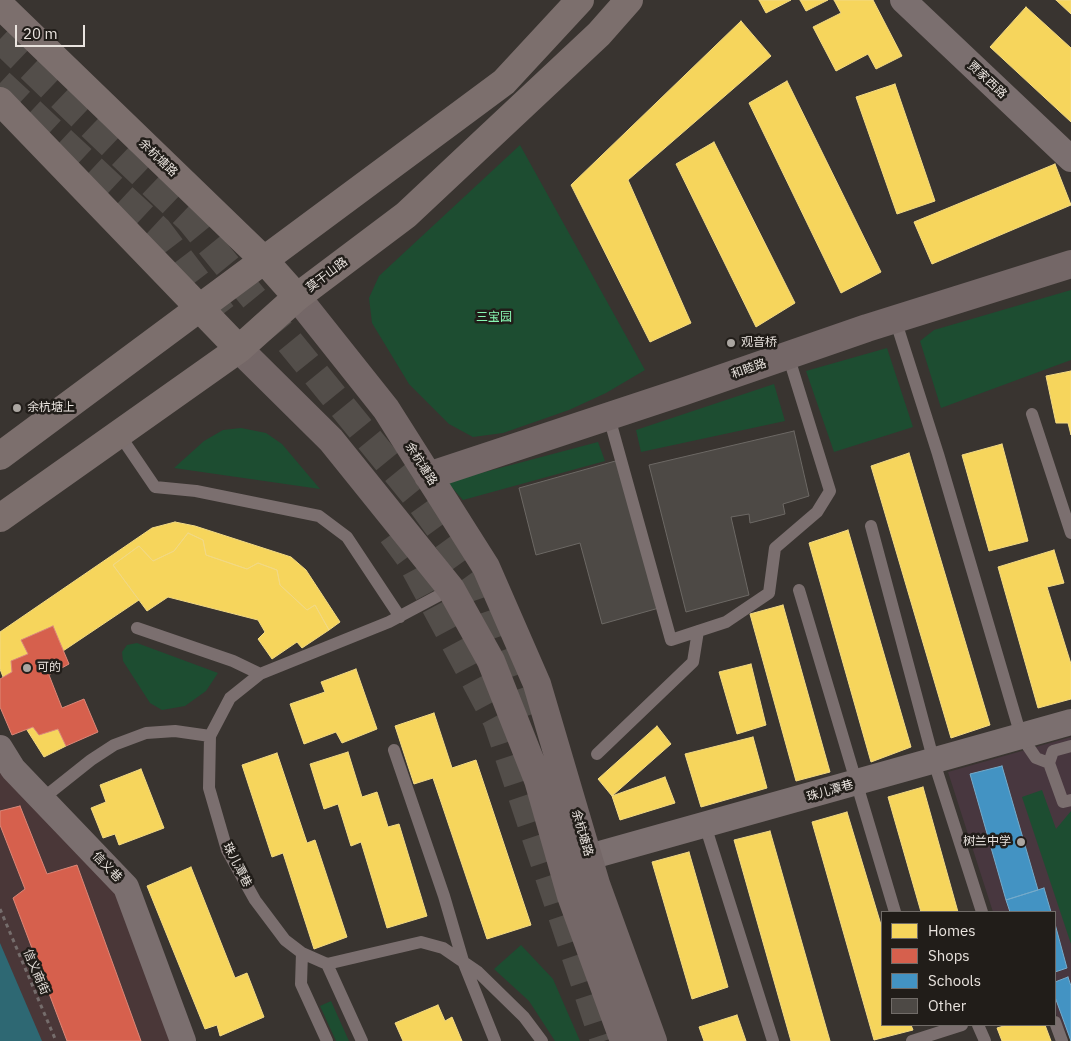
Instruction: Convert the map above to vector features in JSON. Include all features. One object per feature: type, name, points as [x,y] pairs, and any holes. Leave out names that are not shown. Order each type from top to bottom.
[{"type":"main road","points":[[0,456],[265,262],[504,82],[580,0]]},
{"type":"main road","name":"莫干山路","points":[[0,518],[239,349],[297,297],[406,215],[592,41],[629,0]]},
{"type":"main road","name":"余杭塘路","points":[[0,5],[265,262],[297,297],[386,409],[486,567],[538,684],[596,884],[653,1041]]},
{"type":"main road","points":[[0,101],[201,307],[239,349],[331,440],[451,589],[492,661],[534,771],[570,896],[624,1041]]},
{"type":"main road","name":"和睦路","points":[[428,476],[609,417],[895,319],[1071,264]]},
{"type":"street","name":"贾家西路","points":[[903,0],[1071,159]]},
{"type":"street","name":"珠儿潭巷","points":[[589,857],[934,762],[1071,722]]},
{"type":"street","name":"信义巷","points":[[0,748],[13,769],[126,887],[183,1041]]},
{"type":"lane","points":[[895,319],[938,454],[1021,736],[1036,758],[1049,763]]},
{"type":"lane","points":[[609,417],[671,640],[726,622],[769,592],[775,548],[817,512],[830,491],[788,355]]},
{"type":"lane","points":[[1032,414],[1071,533]]},
{"type":"lane","points":[[119,434],[155,487],[196,491],[319,516],[348,537],[400,617]]},
{"type":"lane","points":[[871,526],[934,762],[982,911]]},
{"type":"lane","name":"珠儿潭巷","points":[[327,964],[302,953],[285,940],[260,906],[227,850],[208,788],[210,736],[230,698],[260,674],[400,617],[451,589]]},
{"type":"lane","points":[[799,590],[895,911]]},
{"type":"lane","points":[[137,628],[233,661],[260,674]]},
{"type":"lane","points":[[597,754],[693,662],[698,631]]},
{"type":"lane","points":[[42,799],[91,760],[114,745],[146,733],[175,731],[210,736]]},
{"type":"lane","points":[[1071,746],[1053,751],[1049,763],[1063,802],[1071,800]]},
{"type":"lane","points":[[394,750],[444,896],[463,962],[495,1041]]},
{"type":"lane","points":[[705,825],[773,1041]]},
{"type":"lane","points":[[362,1041],[327,964],[421,942],[443,948],[478,972],[524,1016],[542,1041]]},
{"type":"lane","points":[[302,953],[301,984],[327,1041]]},
{"type":"lane","points":[[1056,1025],[1062,1041]]},
{"type":"lane","points":[[912,1041],[929,1030],[955,1026]]},
{"type":"lane","points":[[978,1026],[985,1041]]},
{"type":"path","name":"信义商街","points":[[0,909],[56,1041]]},
{"type":"shaded area","name":"树兰中学","points":[[1071,737],[1071,1041],[1056,1014],[1056,911],[993,911],[948,772]]},
{"type":"shaded area","points":[[0,770],[114,890],[176,1041],[0,1041]]},
{"type":"green space","name":"三宝园","points":[[520,145],[645,370],[606,393],[569,410],[503,433],[473,437],[449,424],[409,384],[372,323],[369,298],[379,276]]},
{"type":"green space","points":[[1071,290],[1071,360],[941,408],[920,341],[934,330]]},
{"type":"green space","points":[[887,348],[913,427],[834,452],[806,371]]},
{"type":"green space","points":[[774,384],[785,421],[641,452],[636,430]]},
{"type":"green space","points":[[241,428],[266,433],[282,444],[320,489],[174,468],[204,441],[223,430]]},
{"type":"green space","points":[[598,442],[605,461],[463,500],[447,482]]},
{"type":"green space","points":[[137,643],[218,673],[206,691],[185,706],[162,710],[150,703],[123,661],[122,652],[127,645]]},
{"type":"green space","points":[[1042,790],[1056,829],[1071,811],[1071,944],[1022,797]]},
{"type":"green space","points":[[521,945],[553,979],[580,1041],[555,1041],[529,1001],[494,969]]},
{"type":"green space","points":[[331,1001],[349,1041],[336,1041],[320,1006]]},
{"type":"water","points":[[0,943],[42,1041],[0,1041]]},
{"type":"building: Homes","points":[[759,0],[791,0],[766,13]]},
{"type":"building: Homes","points":[[800,0],[828,0],[806,11]]},
{"type":"building: Homes","points":[[834,0],[873,0],[902,56],[876,69],[868,54],[836,71],[813,27],[841,13]]},
{"type":"building: Homes","points":[[1056,0],[1071,0],[1071,14]]},
{"type":"building: Homes","points":[[1026,7],[1071,48],[1071,122],[990,47]]},
{"type":"building: Homes","points":[[741,21],[771,56],[628,180],[691,323],[650,342],[571,185]]},
{"type":"building: Homes","points":[[787,81],[881,272],[841,293],[749,103]]},
{"type":"building: Homes","points":[[895,84],[935,201],[897,214],[856,97]]},
{"type":"building: Homes","points":[[714,142],[795,303],[756,327],[676,164]]},
{"type":"building: Homes","points":[[1055,164],[1071,205],[932,264],[914,222]]},
{"type":"building: Homes","points":[[1071,371],[1071,435],[1068,423],[1056,423],[1046,376]]},
{"type":"building: Homes","points":[[1002,444],[1028,541],[989,551],[962,455]]},
{"type":"building: Homes","points":[[909,453],[990,725],[951,738],[871,466]]},
{"type":"building: Homes","points":[[175,522],[195,526],[291,557],[306,570],[340,622],[329,630],[315,605],[307,610],[280,585],[277,570],[258,563],[247,569],[206,555],[203,540],[188,533],[174,551],[153,561],[139,546],[113,565],[139,600],[63,651],[53,626],[21,640],[28,654],[11,661],[12,672],[3,677],[0,669],[0,632],[152,528]]},
{"type":"building: Homes","points":[[848,530],[911,747],[871,762],[809,543]]},
{"type":"building: Homes","points":[[188,533],[203,540],[206,555],[247,569],[258,563],[277,570],[280,585],[307,610],[315,605],[329,630],[302,648],[297,642],[272,659],[258,639],[265,632],[258,620],[168,597],[147,611],[113,565],[139,546],[153,561],[174,551]]},
{"type":"building: Homes","points":[[1054,550],[1064,583],[1047,587],[1071,664],[1071,699],[1038,708],[998,567]]},
{"type":"building: Homes","points":[[783,605],[830,772],[796,781],[750,614]]},
{"type":"building: Homes","points":[[751,664],[766,725],[737,734],[719,672]]},
{"type":"building: Homes","points":[[356,669],[377,729],[342,743],[336,732],[304,744],[290,704],[325,692],[321,682]]},
{"type":"building: Homes","points":[[434,713],[452,768],[476,760],[531,925],[487,939],[433,778],[414,784],[395,726]]},
{"type":"building: Homes","points":[[657,726],[671,744],[612,796],[598,779]]},
{"type":"building: Homes","points":[[33,727],[39,735],[58,729],[66,746],[44,757],[27,730]]},
{"type":"building: Homes","points":[[753,737],[767,788],[701,807],[685,754]]},
{"type":"building: Homes","points":[[348,752],[362,797],[377,792],[388,827],[399,824],[427,916],[387,928],[361,842],[351,846],[338,804],[324,809],[310,764]]},
{"type":"building: Homes","points":[[277,753],[307,843],[315,840],[347,937],[314,949],[283,853],[272,857],[242,765]]},
{"type":"building: Homes","points":[[141,769],[164,828],[119,845],[115,834],[103,838],[91,808],[106,802],[100,785]]},
{"type":"building: Homes","points":[[665,777],[675,803],[620,820],[612,796]]},
{"type":"building: Homes","points":[[923,787],[958,911],[921,911],[888,797]]},
{"type":"building: Homes","points":[[847,812],[881,925],[881,1026],[911,1026],[913,1030],[874,1040],[812,822]]},
{"type":"building: Homes","points":[[770,831],[830,1041],[791,1041],[734,840]]},
{"type":"building: Homes","points":[[689,852],[728,987],[692,999],[652,862]]},
{"type":"building: Homes","points":[[191,867],[235,978],[247,973],[264,1017],[220,1036],[217,1025],[205,1029],[147,886]]},
{"type":"building: Homes","points":[[438,1005],[445,1021],[452,1017],[462,1041],[403,1041],[395,1023]]},
{"type":"building: Homes","points":[[737,1015],[746,1041],[704,1041],[699,1027]]},
{"type":"building: Homes","points":[[1004,1026],[1045,1026],[1051,1041],[1002,1041],[997,1028]]},
{"type":"building: Shops","points":[[53,626],[69,664],[49,675],[62,708],[84,699],[98,732],[66,746],[58,729],[39,735],[33,727],[12,735],[0,707],[0,679],[12,672],[11,661],[28,654],[21,640]]},
{"type":"building: Shops","points":[[20,806],[47,874],[77,865],[141,1041],[67,1041],[13,898],[25,889],[0,825],[0,811]]},
{"type":"building: Schools","points":[[1002,766],[1038,890],[1006,900],[970,774]]},
{"type":"building: Schools","points":[[1044,888],[1051,911],[1010,911],[1006,900]]},
{"type":"building: Schools","points":[[1056,928],[1067,968],[1056,972]]},
{"type":"building: Schools","points":[[1068,977],[1071,986],[1071,1041],[1056,1000],[1056,982]]},
{"type":"building: Other","points":[[794,431],[809,496],[783,504],[785,514],[750,523],[749,514],[731,517],[749,595],[686,612],[649,465]]},
{"type":"building: Other","points":[[619,460],[659,608],[602,624],[580,543],[536,555],[519,488]]},
{"type":"tunnel","points":[[0,39],[189,219],[418,499],[481,586],[527,720]]},
{"type":"tunnel","points":[[0,83],[158,230],[225,318]]},
{"type":"tunnel","points":[[392,534],[409,557],[497,721],[604,1041]]},
{"type":"place","name":"观音桥","points":[[731,343]]},
{"type":"place","name":"余杭塘上","points":[[17,408]]},
{"type":"place","name":"可的","points":[[27,668]]},
{"type":"place","name":"树兰中学","points":[[1021,842]]}]
